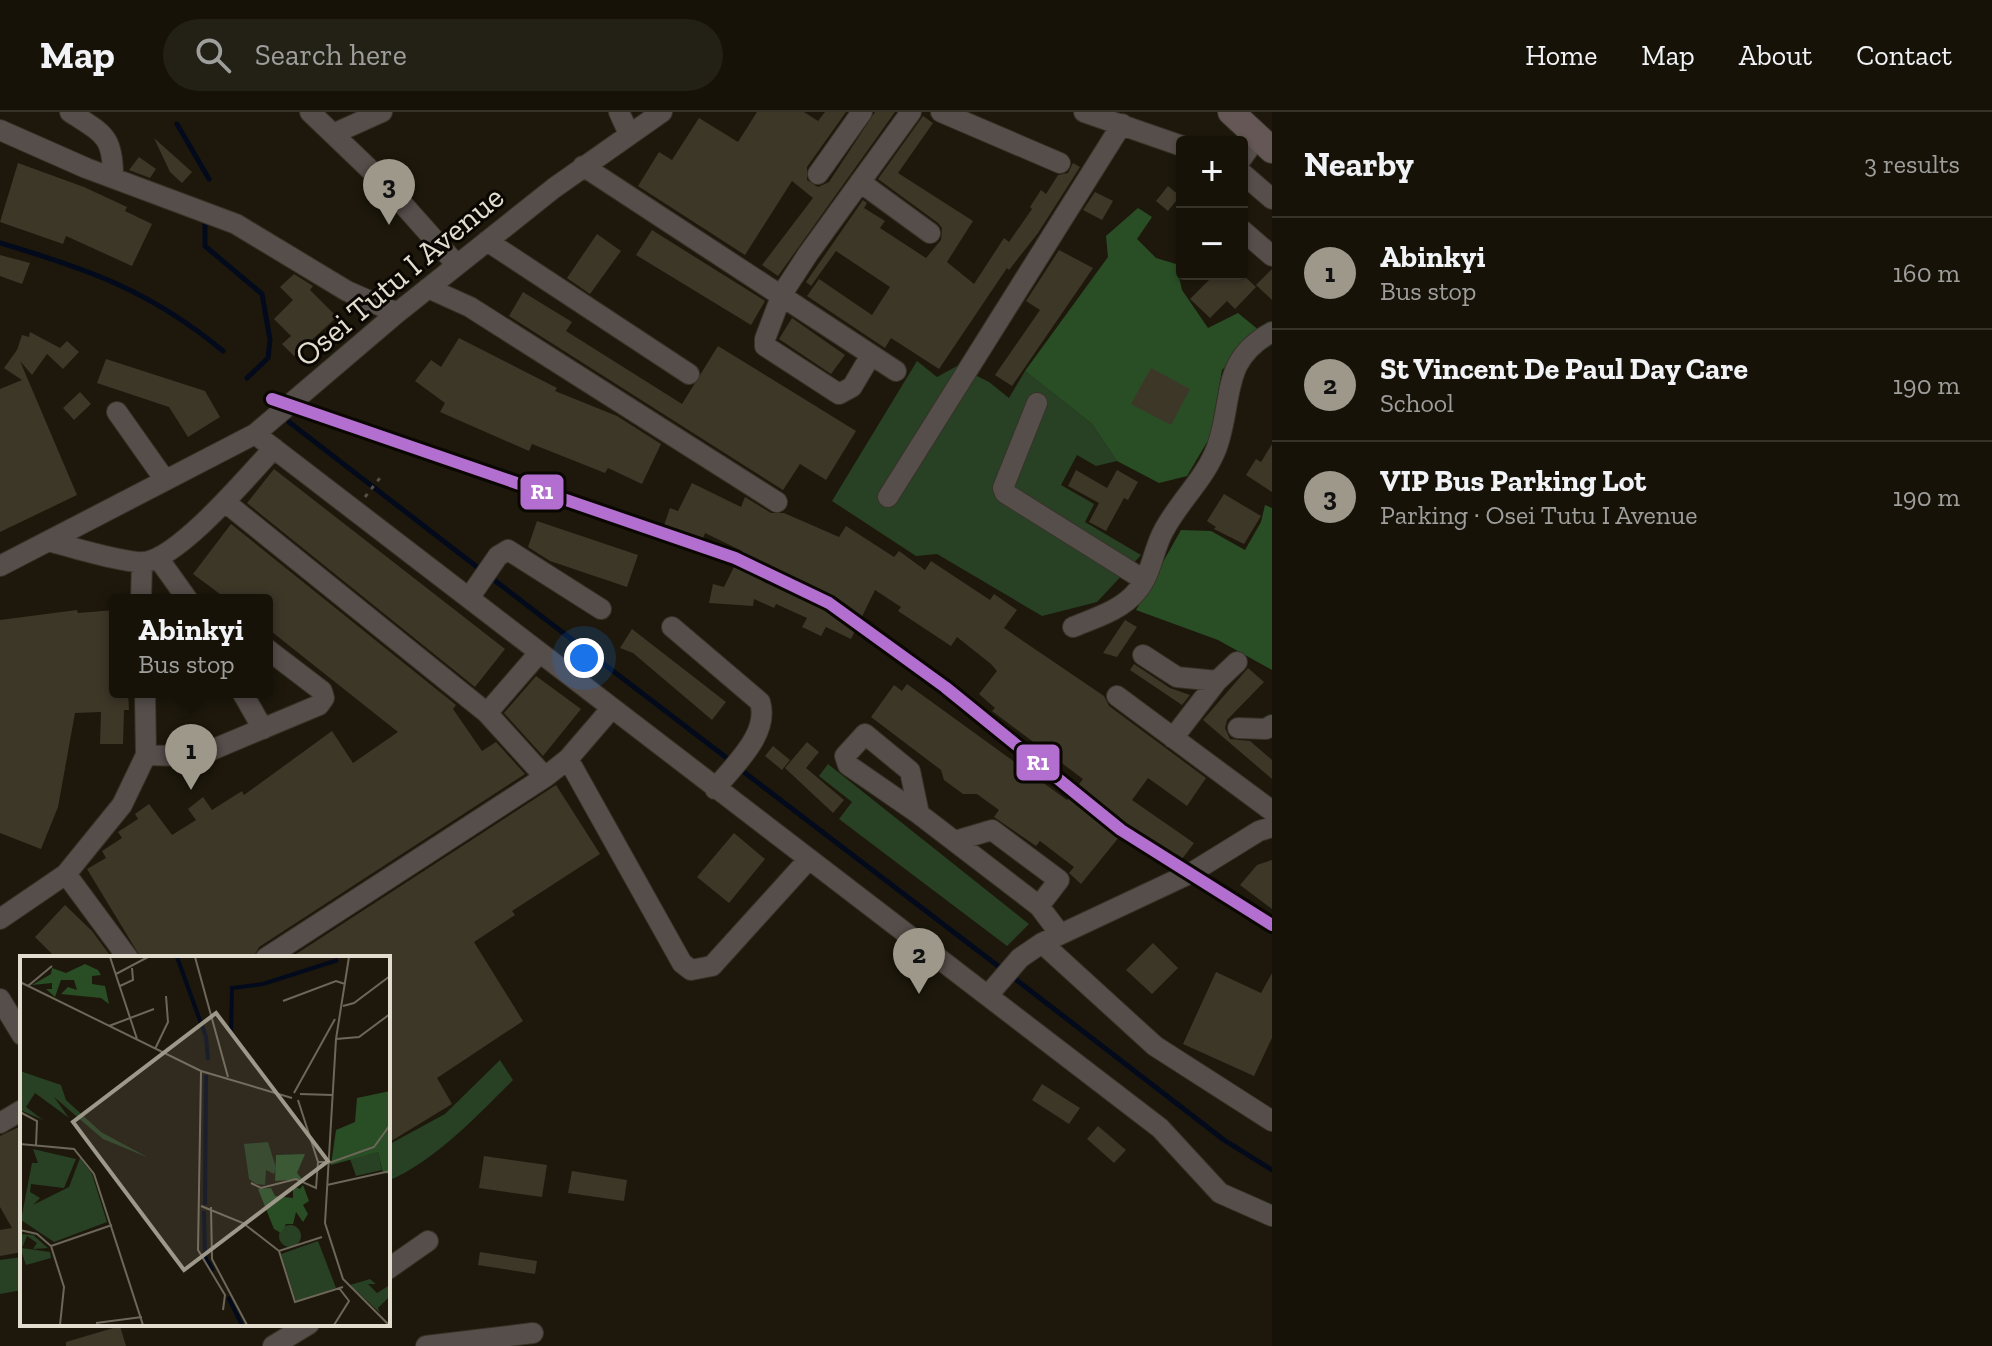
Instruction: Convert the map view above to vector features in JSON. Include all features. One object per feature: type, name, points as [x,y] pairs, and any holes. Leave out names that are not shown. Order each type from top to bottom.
[{"type":"main road","points":[[1231,112],[1257,148]]},
{"type":"street","points":[[70,112],[106,136],[113,147],[113,177]]},
{"type":"street","points":[[310,112],[383,182],[457,265]]},
{"type":"street","points":[[333,134],[382,112]]},
{"type":"street","points":[[619,112],[629,134]]},
{"type":"street","name":"Osei Tutu I Avenue","points":[[0,566],[255,434],[487,241],[583,166],[662,112]]},
{"type":"street","points":[[818,174],[862,112]]},
{"type":"street","points":[[871,355],[852,387],[839,394],[765,346],[782,294],[911,112]]},
{"type":"street","points":[[941,112],[1060,163]]},
{"type":"street","points":[[1084,112],[1176,144]]},
{"type":"street","points":[[888,497],[1122,124]]},
{"type":"street","points":[[0,130],[236,224],[347,291],[397,313]]},
{"type":"street","points":[[583,166],[896,371]]},
{"type":"street","points":[[1248,178],[1272,199]]},
{"type":"street","points":[[860,182],[930,233]]},
{"type":"street","points":[[1248,235],[1272,256]]},
{"type":"street","points":[[487,241],[689,374]]},
{"type":"street","points":[[428,288],[470,307],[777,502]]},
{"type":"street","points":[[1073,627],[1125,603],[1144,580],[1162,532],[1203,477],[1216,449],[1227,414],[1230,381],[1237,361],[1254,342],[1272,332]]},
{"type":"street","points":[[1037,403],[1003,488],[1005,493],[1144,580]]},
{"type":"street","points":[[117,412],[165,480]]},
{"type":"street","points":[[255,434],[808,860],[994,988],[1160,1128],[1220,1193],[1272,1216]]},
{"type":"street","points":[[142,594],[150,560],[225,502],[274,448]]},
{"type":"street","points":[[225,502],[487,713],[545,777]]},
{"type":"street","points":[[48,541],[150,560],[196,594]]},
{"type":"street","points":[[469,598],[498,556],[508,550],[601,609]]},
{"type":"street","points":[[176,578],[185,594]]},
{"type":"street","points":[[672,627],[760,702],[764,715],[761,729],[715,789]]},
{"type":"street","points":[[487,713],[539,653]]},
{"type":"street","points":[[146,755],[195,755],[319,705],[324,698],[322,691],[273,654]]},
{"type":"street","points":[[1143,655],[1177,677],[1217,681]]},
{"type":"street","points":[[1173,738],[1217,681],[1237,662]]},
{"type":"street","points":[[1117,696],[1272,811]]},
{"type":"street","points":[[0,919],[66,874],[122,805],[146,755],[145,698]]},
{"type":"street","points":[[245,698],[263,729]]},
{"type":"street","points":[[269,956],[545,777],[568,759],[611,709]]},
{"type":"street","points":[[1238,728],[1266,729],[1272,725]]},
{"type":"street","points":[[568,759],[682,963],[691,970],[712,966],[808,860]]},
{"type":"street","points":[[919,814],[1039,906],[1051,938],[1155,1046],[1272,1121]]},
{"type":"street","points":[[994,988],[1020,958],[1051,938],[1191,873],[1235,845],[1272,827]]},
{"type":"street","points":[[955,841],[992,830],[1059,880],[1039,906]]},
{"type":"street","points":[[66,874],[127,956]]},
{"type":"street","points":[[0,999],[20,1032]]},
{"type":"street","points":[[0,1123],[20,1111]]},
{"type":"street","points":[[390,1268],[428,1241]]},
{"type":"street","points":[[273,1346],[306,1326]]},
{"type":"street","points":[[426,1346],[533,1333]]},
{"type":"path","points":[[356,510],[383,474]]},
{"type":"green space","points":[[1138,208],[1152,217],[1137,239],[1156,258],[1176,264],[1176,280],[1180,280],[1182,290],[1208,328],[1238,313],[1260,331],[1222,370],[1210,437],[1187,476],[1159,483],[1117,461],[1092,424],[1025,371],[1108,257],[1106,236]]},
{"type":"green space","points":[[917,361],[937,377],[957,366],[989,382],[1009,398],[1025,371],[1092,424],[1117,461],[1096,466],[1077,455],[1061,485],[1094,504],[1085,522],[1141,555],[1097,602],[1042,616],[937,554],[916,556],[832,501]]},
{"type":"green space","points":[[1265,505],[1272,508],[1272,670],[1218,640],[1136,610],[1181,530],[1211,531],[1245,550],[1261,522]]},
{"type":"green space","points":[[828,764],[1029,924],[1007,946],[839,819],[852,802],[819,776]]},
{"type":"green space","points":[[500,1060],[513,1080],[439,1150],[390,1180],[390,1144],[445,1114]]},
{"type":"green space","points":[[20,1257],[20,1290],[0,1294],[0,1260]]},
{"type":"building","points":[[757,112],[804,112],[818,121],[825,112],[846,112],[807,167],[807,180],[818,187],[829,182],[875,112],[895,112],[778,276],[762,265],[813,198],[792,181],[745,255],[638,186],[659,152],[672,160],[699,118],[738,142]]},
{"type":"building","points":[[923,116],[933,123],[898,173],[973,221],[947,262],[974,284],[1004,238],[1009,242],[1041,190],[1046,194],[1058,175],[1068,173],[1073,163],[1080,167],[1038,233],[1009,270],[1007,268],[939,369],[891,338],[885,348],[807,296],[819,279],[872,315],[890,287],[836,251],[811,286],[806,282],[863,200],[867,203],[864,208],[885,221],[880,228],[926,258],[941,240],[942,228],[938,223],[878,179]]},
{"type":"building","points":[[154,138],[192,172],[182,183],[170,172]]},
{"type":"building","points":[[139,157],[156,169],[150,178],[129,170]]},
{"type":"building","points":[[18,163],[84,187],[127,207],[125,211],[152,224],[132,266],[66,236],[63,244],[0,222]]},
{"type":"building","points":[[1168,186],[1176,193],[1176,201],[1168,211],[1156,201]]},
{"type":"building","points":[[1095,192],[1113,201],[1102,220],[1083,210]]},
{"type":"building","points":[[652,230],[765,301],[751,325],[636,255]]},
{"type":"building","points":[[597,234],[621,251],[590,294],[567,278]]},
{"type":"building","points":[[1059,250],[1093,268],[1012,386],[995,375],[1040,310],[1026,301]]},
{"type":"building","points":[[0,255],[30,263],[22,284],[0,276]]},
{"type":"building","points":[[1272,269],[1272,300],[1256,285]]},
{"type":"building","points":[[294,274],[313,286],[310,290],[337,317],[294,356],[282,344],[291,336],[274,319],[293,300],[280,287]]},
{"type":"building","points":[[1209,280],[1248,280],[1256,287],[1235,309],[1227,301],[1210,318],[1190,299]]},
{"type":"building","points":[[523,292],[572,322],[566,331],[682,404],[718,346],[856,431],[826,480],[800,464],[783,490],[509,316]]},
{"type":"building","points":[[792,318],[845,355],[831,374],[779,339]]},
{"type":"building","points":[[30,332],[60,348],[67,341],[79,352],[63,369],[47,354],[32,375],[20,361],[77,495],[0,532],[0,389],[22,380],[4,368],[17,350],[22,335],[29,337]]},
{"type":"building","points":[[459,338],[557,388],[555,391],[617,416],[661,444],[642,484],[608,468],[605,473],[532,444],[529,451],[440,412],[445,403],[415,381],[431,360],[441,367]]},
{"type":"building","points":[[106,359],[205,391],[220,417],[188,437],[169,407],[97,383]]},
{"type":"building","points":[[1151,368],[1190,389],[1171,425],[1131,404]]},
{"type":"building","points":[[80,392],[91,404],[74,420],[63,408]]},
{"type":"building","points":[[1272,444],[1272,492],[1246,475],[1256,459],[1261,462]]},
{"type":"building","points":[[274,469],[505,649],[475,687],[247,503]]},
{"type":"building","points":[[1076,470],[1107,488],[1117,470],[1138,482],[1128,500],[1124,498],[1106,531],[1089,522],[1099,503],[1068,486]]},
{"type":"building","points":[[692,483],[741,507],[745,497],[771,513],[784,513],[839,537],[846,526],[894,557],[899,551],[925,570],[931,561],[990,600],[994,594],[1017,610],[1004,628],[1104,696],[1109,706],[1206,778],[1187,806],[1148,778],[1132,800],[1194,843],[1182,859],[1176,854],[1173,858],[1128,826],[1081,884],[1069,873],[1074,867],[1040,841],[1036,846],[994,817],[999,810],[977,794],[963,794],[944,780],[941,770],[871,717],[894,685],[902,691],[907,684],[1067,800],[1083,779],[992,711],[995,708],[979,694],[997,671],[991,664],[957,637],[951,646],[898,611],[901,607],[875,590],[851,639],[826,627],[821,636],[802,627],[807,618],[776,604],[774,608],[754,599],[753,606],[709,603],[713,584],[724,587],[742,551],[705,533],[702,541],[663,528],[670,508],[678,511]]},
{"type":"building","points":[[1224,494],[1261,516],[1244,544],[1214,529],[1216,527],[1207,521]]},
{"type":"building","points":[[537,521],[638,555],[627,587],[550,561],[528,547]]},
{"type":"building","points":[[231,524],[456,705],[453,709],[482,751],[496,742],[525,774],[259,947],[254,956],[140,956],[87,869],[106,858],[102,851],[122,838],[118,832],[138,819],[135,814],[149,804],[172,835],[196,820],[188,809],[203,797],[212,810],[242,791],[244,795],[332,731],[353,763],[398,732],[273,633],[273,594],[220,594],[193,574]]},
{"type":"building","points":[[77,610],[78,613],[109,610],[109,698],[128,698],[129,710],[124,710],[123,744],[100,744],[101,712],[75,713],[58,807],[41,849],[0,833],[0,620]]},
{"type":"building","points":[[1125,620],[1137,627],[1117,657],[1103,653]]},
{"type":"building","points":[[632,629],[726,702],[712,720],[633,653],[620,648]]},
{"type":"building","points":[[1134,664],[1170,688],[1190,695],[1182,705],[1130,670]]},
{"type":"building","points":[[1248,668],[1264,682],[1227,720],[1225,728],[1230,739],[1250,741],[1272,760],[1272,779],[1203,720]]},
{"type":"building","points":[[536,676],[581,709],[543,756],[504,713]]},
{"type":"building","points":[[807,742],[819,752],[806,768],[844,800],[833,813],[785,768]]},
{"type":"building","points":[[773,746],[790,760],[782,770],[765,756]]},
{"type":"building","points":[[556,785],[600,854],[512,911],[515,915],[474,942],[523,1021],[437,1078],[452,1104],[390,1142],[390,956],[293,956]]},
{"type":"building","points":[[734,833],[765,859],[729,903],[697,877]]},
{"type":"building","points":[[1272,860],[1272,909],[1240,885],[1257,865]]},
{"type":"building","points":[[65,905],[92,931],[111,956],[54,956],[35,937]]},
{"type":"building","points":[[1153,943],[1178,968],[1152,994],[1126,970]]},
{"type":"building","points":[[1216,972],[1261,993],[1272,973],[1272,1038],[1254,1076],[1183,1044]]},
{"type":"building","points":[[1042,1084],[1080,1108],[1069,1124],[1032,1100]]},
{"type":"building","points":[[20,1126],[20,1252],[0,1256],[0,1230],[12,1228],[0,1207],[0,1136]]},
{"type":"building","points":[[1098,1126],[1126,1150],[1114,1163],[1087,1139]]},
{"type":"building","points":[[484,1156],[547,1165],[542,1197],[479,1188]]},
{"type":"building","points":[[572,1171],[627,1180],[624,1201],[568,1193]]},
{"type":"building","points":[[480,1252],[537,1261],[535,1274],[478,1265]]},
{"type":"building","points":[[120,1326],[126,1346],[66,1346],[66,1342]]},
{"type":"waterway","points":[[177,124],[209,179]]},
{"type":"waterway","points":[[205,224],[205,246],[262,294],[270,340],[268,358],[247,378]]},
{"type":"waterway","points":[[0,243],[62,262],[118,284],[170,312],[223,351]]},
{"type":"waterway","points":[[289,422],[481,570]]},
{"type":"waterway","points":[[489,576],[732,762]]},
{"type":"waterway","points":[[740,769],[1002,969]]},
{"type":"waterway","points":[[1010,975],[1224,1140],[1272,1170]]},
{"type":"transit line","name":"R1","points":[[272,399],[735,558],[829,603],[945,687],[1121,830],[1272,925]]},
{"type":"place","name":"VIP Bus Parking Lot","points":[[389,225]]},
{"type":"place","name":"Abinkyi","points":[[191,790]]},
{"type":"place","name":"St Vincent De Paul Day Care","points":[[919,994]]}]
